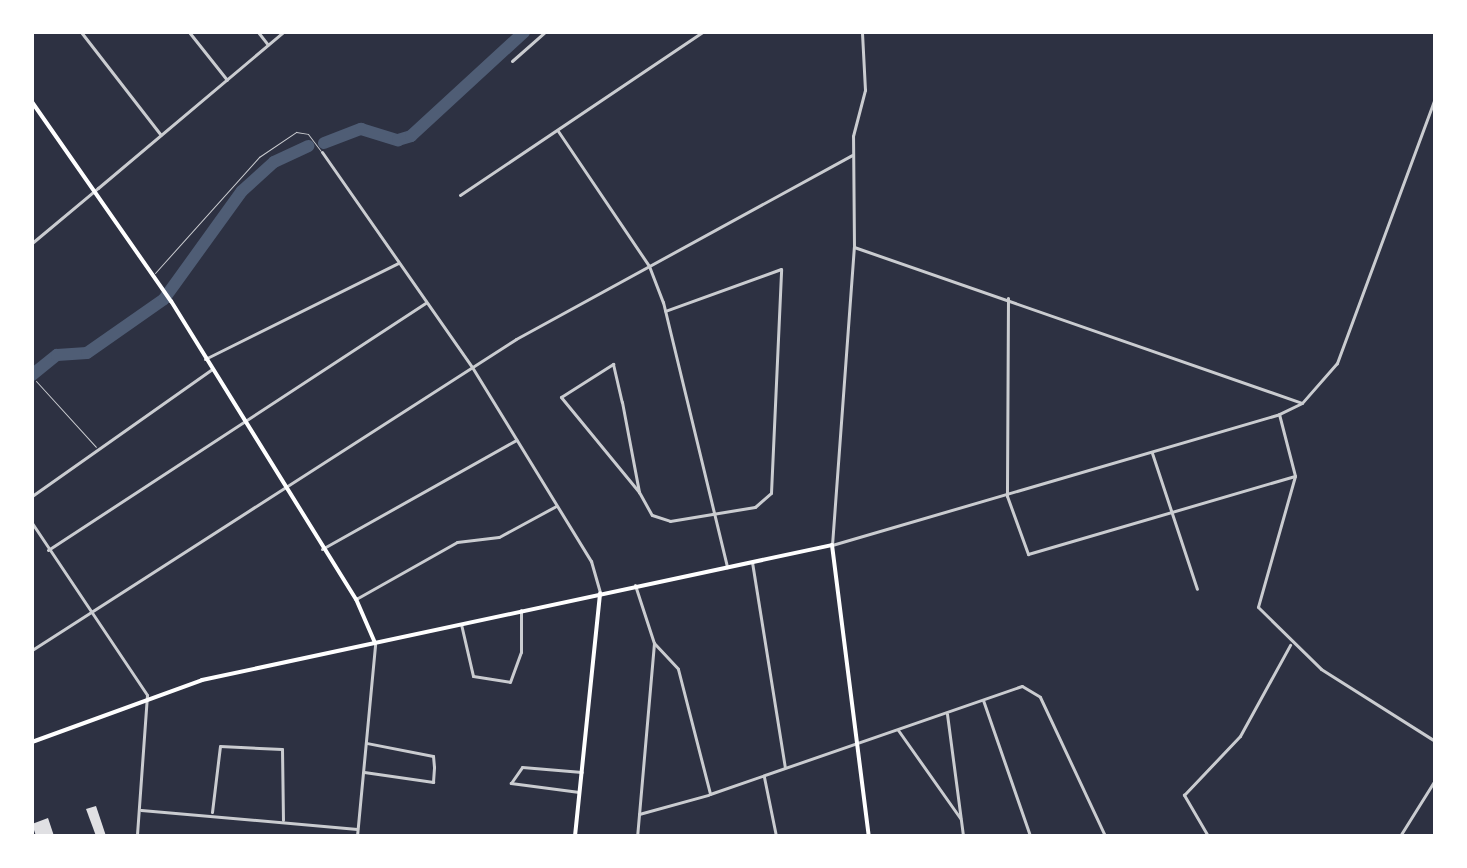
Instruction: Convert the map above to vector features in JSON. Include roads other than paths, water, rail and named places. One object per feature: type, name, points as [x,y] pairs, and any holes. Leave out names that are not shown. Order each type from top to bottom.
[{"type":"main road","points":[[32,102],[98,188],[171,301],[322,549],[356,599],[375,643]]},
{"type":"main road","points":[[32,742],[147,695],[635,585],[832,545],[860,740],[869,836]]},
{"type":"main road","points":[[575,836],[600,593]]},
{"type":"street","points":[[81,32],[161,135]]},
{"type":"street","points":[[189,32],[227,80]]},
{"type":"street","points":[[258,32],[268,45]]},
{"type":"street","points":[[32,243],[283,32]]},
{"type":"street","points":[[512,61],[545,32]]},
{"type":"street","points":[[460,195],[703,32]]},
{"type":"street","points":[[862,32],[865,90],[852,155],[854,247],[832,545],[1152,453],[1279,414],[1302,403],[1337,363],[1435,98]]},
{"type":"street","points":[[558,131],[649,266],[665,311],[727,567]]},
{"type":"street","points":[[322,152],[472,367],[602,581],[600,593]]},
{"type":"street","points":[[32,650],[472,367],[852,155]]},
{"type":"street","points":[[854,247],[1008,298],[1302,403]]},
{"type":"street","points":[[205,359],[399,263]]},
{"type":"street","points":[[639,492],[613,364],[561,397],[639,492],[658,520],[764,504],[771,493],[781,269],[665,311]]},
{"type":"street","points":[[1008,298],[1007,496],[1021,545],[1033,556],[1168,511],[1295,476]]},
{"type":"street","points":[[48,550],[243,419],[425,303]]},
{"type":"street","points":[[32,496],[212,369]]},
{"type":"street","points":[[1279,414],[1295,476],[1258,607],[1290,645],[1435,741]]},
{"type":"street","points":[[322,549],[516,440]]},
{"type":"street","points":[[1152,453],[1168,511],[1197,589]]},
{"type":"street","points":[[356,599],[457,542],[499,537],[556,506]]},
{"type":"street","points":[[32,523],[48,550],[95,611],[147,695],[137,836]]},
{"type":"street","points":[[752,562],[785,767]]},
{"type":"street","points":[[635,585],[654,643],[637,836]]},
{"type":"street","points":[[461,624],[473,676],[510,682],[521,652],[521,610]]},
{"type":"street","points":[[357,836],[375,643]]},
{"type":"street","points":[[654,643],[678,669],[710,794]]},
{"type":"street","points":[[1208,836],[1184,795],[1240,736],[1290,645]]},
{"type":"street","points":[[639,814],[764,776],[1022,686],[1040,697],[1105,836]]},
{"type":"street","points":[[983,700],[1030,836]]},
{"type":"street","points":[[947,713],[963,835]]},
{"type":"street","points":[[898,729],[960,818]]},
{"type":"street","points":[[364,772],[433,782],[433,756],[367,743]]},
{"type":"street","points":[[212,812],[220,746],[282,749],[283,820]]},
{"type":"street","points":[[580,793],[511,783],[522,767],[582,772]]},
{"type":"street","points":[[764,776],[776,836]]},
{"type":"street","points":[[1400,836],[1435,780]]},
{"type":"street","points":[[141,810],[212,812],[357,829]]},
{"type":"lane","points":[[153,275],[259,157],[296,132],[308,134],[322,152]]},
{"type":"lane","points":[[36,381],[98,450]]},
{"type":"waterway","points":[[324,143],[361,129],[398,140],[411,136],[524,32]]},
{"type":"waterway","points":[[32,375],[57,355],[87,353],[164,299],[242,191],[274,162],[308,146]]}]
